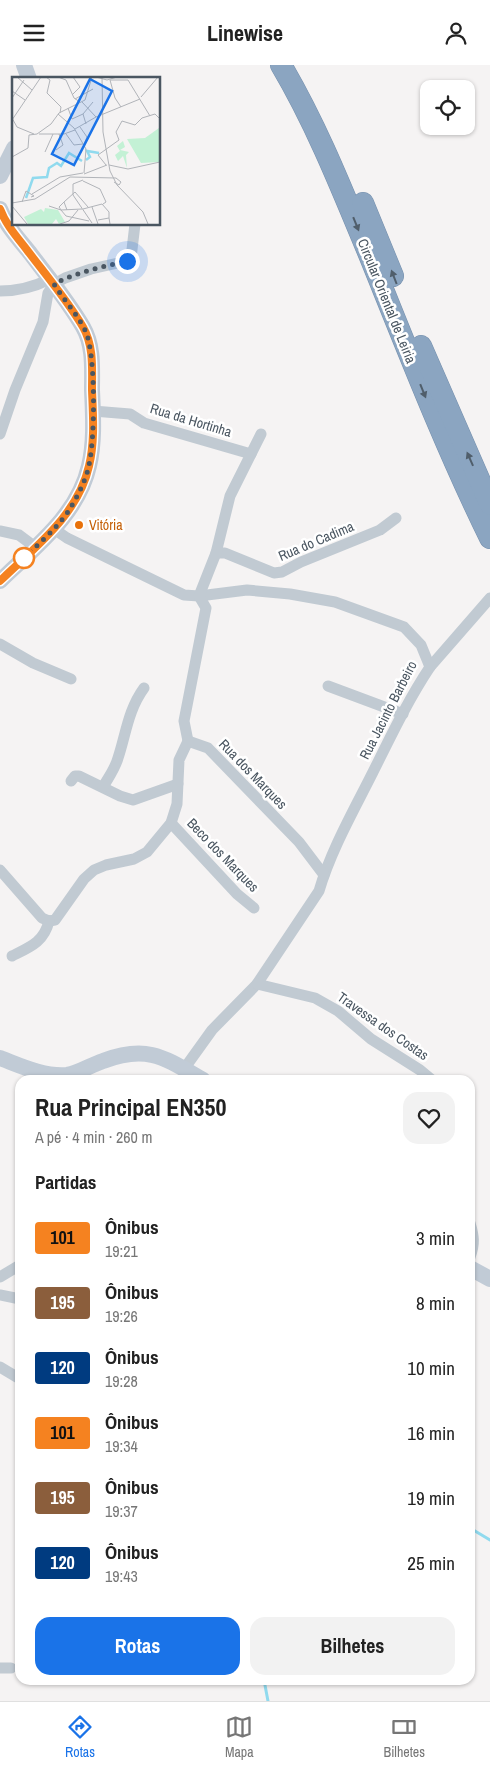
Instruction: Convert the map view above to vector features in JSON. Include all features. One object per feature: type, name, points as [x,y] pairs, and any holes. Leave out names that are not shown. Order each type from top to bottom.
[{"type":"highway","name":"Circular Oriental de Leiria","points":[[281,65],[317,133],[350,208],[425,395],[490,538]]},
{"type":"highway","name":"Circular Oriental de Leiria","points":[[297,65],[350,170],[436,382],[490,504]]},
{"type":"main road","points":[[24,65],[28,77]]},
{"type":"main road","points":[[0,176],[12,152]]},
{"type":"main road","points":[[0,209],[9,226],[84,328],[92,355],[93,411],[92,449],[89,466],[83,483],[70,508],[54,529],[0,581]]},
{"type":"main road","points":[[0,1058],[37,1071],[53,1075],[66,1075],[116,1057],[144,1052],[156,1055],[192,1075]]},
{"type":"main road","points":[[475,1271],[490,1279]]},
{"type":"street","points":[[0,291],[52,282],[82,272],[127,261],[131,258],[135,225]]},
{"type":"street","points":[[0,434],[15,390],[43,322],[52,282]]},
{"type":"street","name":"Rua da Hortinha","points":[[93,411],[130,414],[144,423],[251,454]]},
{"type":"street","points":[[0,870],[42,919],[55,920],[84,879],[94,870],[106,865],[134,859],[147,852],[171,823],[177,804],[180,760],[188,741],[184,721],[206,608],[199,596],[216,553],[230,496],[260,434]]},
{"type":"street","name":"Rua do Cadima","points":[[216,553],[225,553],[274,573],[282,572],[380,530],[396,518]]},
{"type":"street","name":"Rua Jacinto Barbeiro","points":[[54,529],[67,538],[184,595],[199,596],[247,590],[335,601],[404,627],[421,645],[430,667],[417,686],[359,800],[324,875],[319,891],[257,984],[212,1030],[194,1075]]},
{"type":"street","points":[[0,531],[19,535],[35,547]]},
{"type":"street","points":[[430,667],[490,598]]},
{"type":"street","points":[[0,644],[33,663],[71,679]]},
{"type":"street","points":[[328,686],[403,714]]},
{"type":"street","points":[[103,787],[115,766],[130,714],[144,688]]},
{"type":"street","name":"Rua dos Marques","points":[[188,741],[208,748],[299,843],[324,875]]},
{"type":"street","points":[[71,781],[75,776],[79,776],[133,800],[178,784]]},
{"type":"street","name":"Beco dos Marques","points":[[171,823],[237,894],[254,907]]},
{"type":"street","points":[[12,956],[29,948],[40,939],[46,931],[49,921]]},
{"type":"street","name":"Travessa dos Costas","points":[[257,984],[315,998],[338,1011],[371,1039],[426,1075]]},
{"type":"street","points":[[0,1277],[15,1268]]},
{"type":"street","points":[[0,1295],[15,1298]]},
{"type":"street","points":[[0,1367],[15,1376]]},
{"type":"waterway","points":[[475,1531],[490,1540]]},
{"type":"waterway","points":[[265,1685],[268,1701]]},
{"type":"bus line","name":"101","points":[[0,209],[9,226],[50,279],[84,328],[92,355],[93,411],[92,449],[89,466],[83,483],[70,508],[54,529],[0,581]]},
{"type":"place","name":"Vitória","points":[[79,525]]},
{"type":"route","points":[[24,558],[64,518],[83,483],[92,449],[92,355],[84,328],[54,284],[91,269],[127,261]]}]
